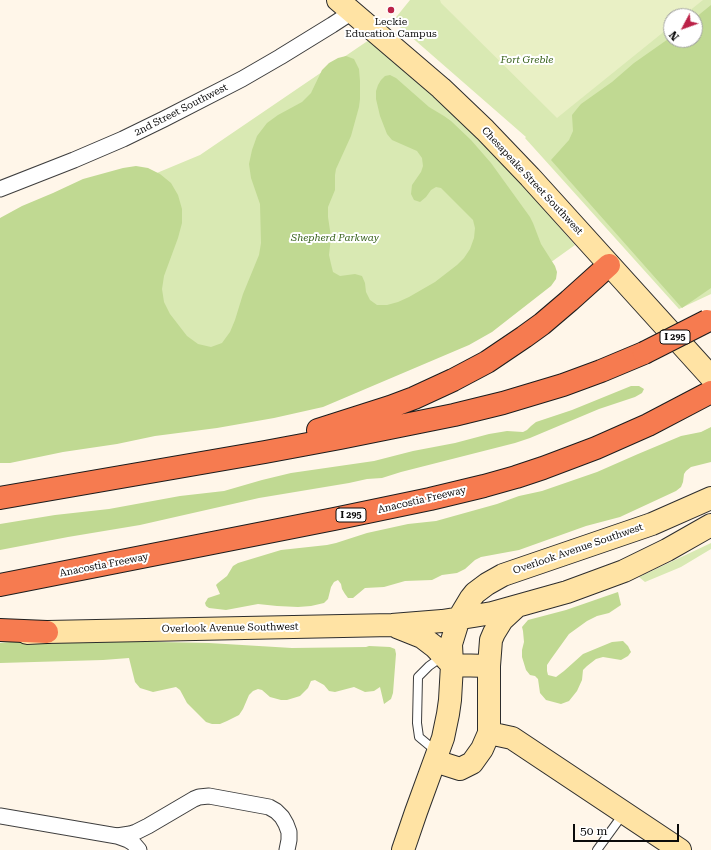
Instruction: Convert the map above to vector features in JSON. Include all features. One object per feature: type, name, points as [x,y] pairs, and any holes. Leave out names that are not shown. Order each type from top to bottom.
[{"type":"highway","points":[[136,474],[309,433],[390,407],[438,388],[487,362],[524,337],[569,301],[609,265]]},
{"type":"highway","name":"I 295","points":[[0,498],[340,438],[454,415],[503,403],[551,389],[601,371],[644,353],[709,320]]},
{"type":"highway","name":"Anacostia Freeway","points":[[0,585],[326,521],[484,486],[536,470],[596,448],[648,425],[711,392]]},
{"type":"highway","points":[[0,630],[47,632]]},
{"type":"street","name":"2nd Street Southwest","points":[[0,189],[123,139],[242,79],[327,29],[345,6]]},
{"type":"street","name":"Chesapeake Street Southwest","points":[[345,6],[441,88],[485,130],[711,377]]},
{"type":"street","name":"Overlook Avenue Southwest","points":[[459,618],[475,593],[502,575],[652,524],[706,498]]},
{"type":"street","name":"Overlook Avenue Southwest","points":[[0,635],[47,632],[392,625],[492,613],[567,592],[624,571],[711,526]]},
{"type":"street","points":[[436,757],[460,769],[472,763],[482,749],[489,733],[489,666],[491,640],[502,620],[517,606]]},
{"type":"street","points":[[403,850],[444,738],[450,700],[448,661],[451,644],[459,618]]},
{"type":"street","points":[[392,625],[422,637],[435,647],[448,661],[489,666]]},
{"type":"street","points":[[489,733],[512,738],[680,850]]},
{"type":"street","points":[[116,836],[136,832],[194,799],[209,796],[269,807],[276,811],[282,817],[289,832],[287,850]]},
{"type":"street","points":[[0,816],[116,836],[133,843],[139,850]]},
{"type":"lane","points":[[436,757],[419,737],[417,723],[418,677],[429,666],[448,661]]},
{"type":"lane","points":[[597,850],[624,812]]},
{"type":"green space","points":[[410,0],[711,0],[711,294],[679,309],[525,138],[526,137],[393,21]]},
{"type":"green space","name":"Fort Greble","points":[[440,0],[703,0],[693,8],[663,8],[663,32],[557,118],[441,3]]},
{"type":"green space","points":[[711,5],[711,288],[682,308],[551,160],[569,140],[573,131],[572,115],[581,104],[612,82],[634,63],[663,43],[663,48],[703,48],[703,12]]},
{"type":"green space","name":"Shepherd Parkway","points":[[369,40],[436,93],[512,173],[575,245],[392,376],[0,458],[0,243],[128,185],[200,155]]},
{"type":"green space","name":"Shepherd Parkway","points":[[346,56],[354,59],[359,69],[360,99],[351,136],[336,169],[335,190],[328,207],[331,237],[329,255],[333,272],[340,276],[355,274],[362,276],[365,283],[366,292],[370,300],[377,305],[387,305],[409,297],[435,282],[464,258],[470,249],[474,238],[475,228],[473,220],[441,188],[436,187],[431,190],[420,202],[414,200],[411,194],[412,185],[421,172],[423,166],[422,158],[417,151],[392,140],[387,134],[380,116],[376,99],[378,85],[385,76],[390,75],[396,78],[429,107],[451,121],[471,140],[491,163],[530,217],[541,244],[555,266],[557,272],[556,279],[551,286],[492,332],[469,345],[323,407],[274,418],[217,428],[155,436],[10,463],[0,463],[0,218],[22,206],[83,179],[123,168],[136,166],[148,168],[160,174],[171,183],[178,195],[182,209],[182,223],[178,238],[164,276],[162,289],[164,302],[170,314],[187,336],[198,344],[211,347],[222,343],[230,332],[243,294],[259,255],[261,243],[260,204],[251,178],[249,164],[257,136],[267,123],[278,115],[302,102],[311,93],[322,70],[329,63]]},
{"type":"green space","points":[[631,386],[639,386],[644,389],[642,393],[635,397],[599,409],[530,438],[382,478],[367,479],[259,498],[140,525],[0,550],[0,524],[55,515],[109,509],[180,496],[224,491],[291,473],[374,461],[489,434],[507,431],[523,432],[536,422],[572,410]]},
{"type":"green space","points":[[711,427],[711,462],[691,467],[686,471],[681,487],[676,491],[620,517],[586,526],[519,550],[481,557],[457,573],[442,575],[432,580],[405,581],[384,587],[365,588],[353,598],[348,598],[338,580],[334,582],[328,599],[324,603],[311,606],[298,607],[258,604],[226,610],[209,608],[206,606],[205,603],[208,598],[220,594],[216,585],[227,576],[233,566],[238,563],[281,550],[327,545],[367,533],[408,524],[436,521],[497,504],[519,496],[542,491],[597,472],[681,436],[701,432]]},
{"type":"green space","points":[[711,543],[711,549],[681,567],[645,582],[639,577]]},
{"type":"green space","points":[[618,592],[621,605],[609,613],[597,616],[587,621],[569,634],[547,665],[548,675],[556,677],[583,654],[612,642],[623,641],[631,652],[628,656],[621,660],[603,657],[596,659],[587,666],[583,670],[582,680],[577,691],[569,701],[561,704],[546,700],[540,693],[538,679],[535,676],[530,675],[526,670],[522,657],[524,642],[522,627],[528,620],[566,610]]},
{"type":"green space","points":[[21,641],[209,643],[292,648],[369,646],[390,647],[395,649],[396,654],[393,693],[391,699],[384,704],[380,687],[374,691],[365,692],[354,687],[335,692],[329,691],[324,685],[315,680],[311,681],[308,688],[300,696],[287,700],[270,697],[262,690],[258,689],[249,695],[239,715],[220,724],[212,724],[206,722],[187,703],[180,690],[176,687],[153,692],[140,688],[135,682],[129,658],[0,663],[0,643]]},
{"type":"place","name":"Leckie Education Campus","points":[[391,10]]}]
